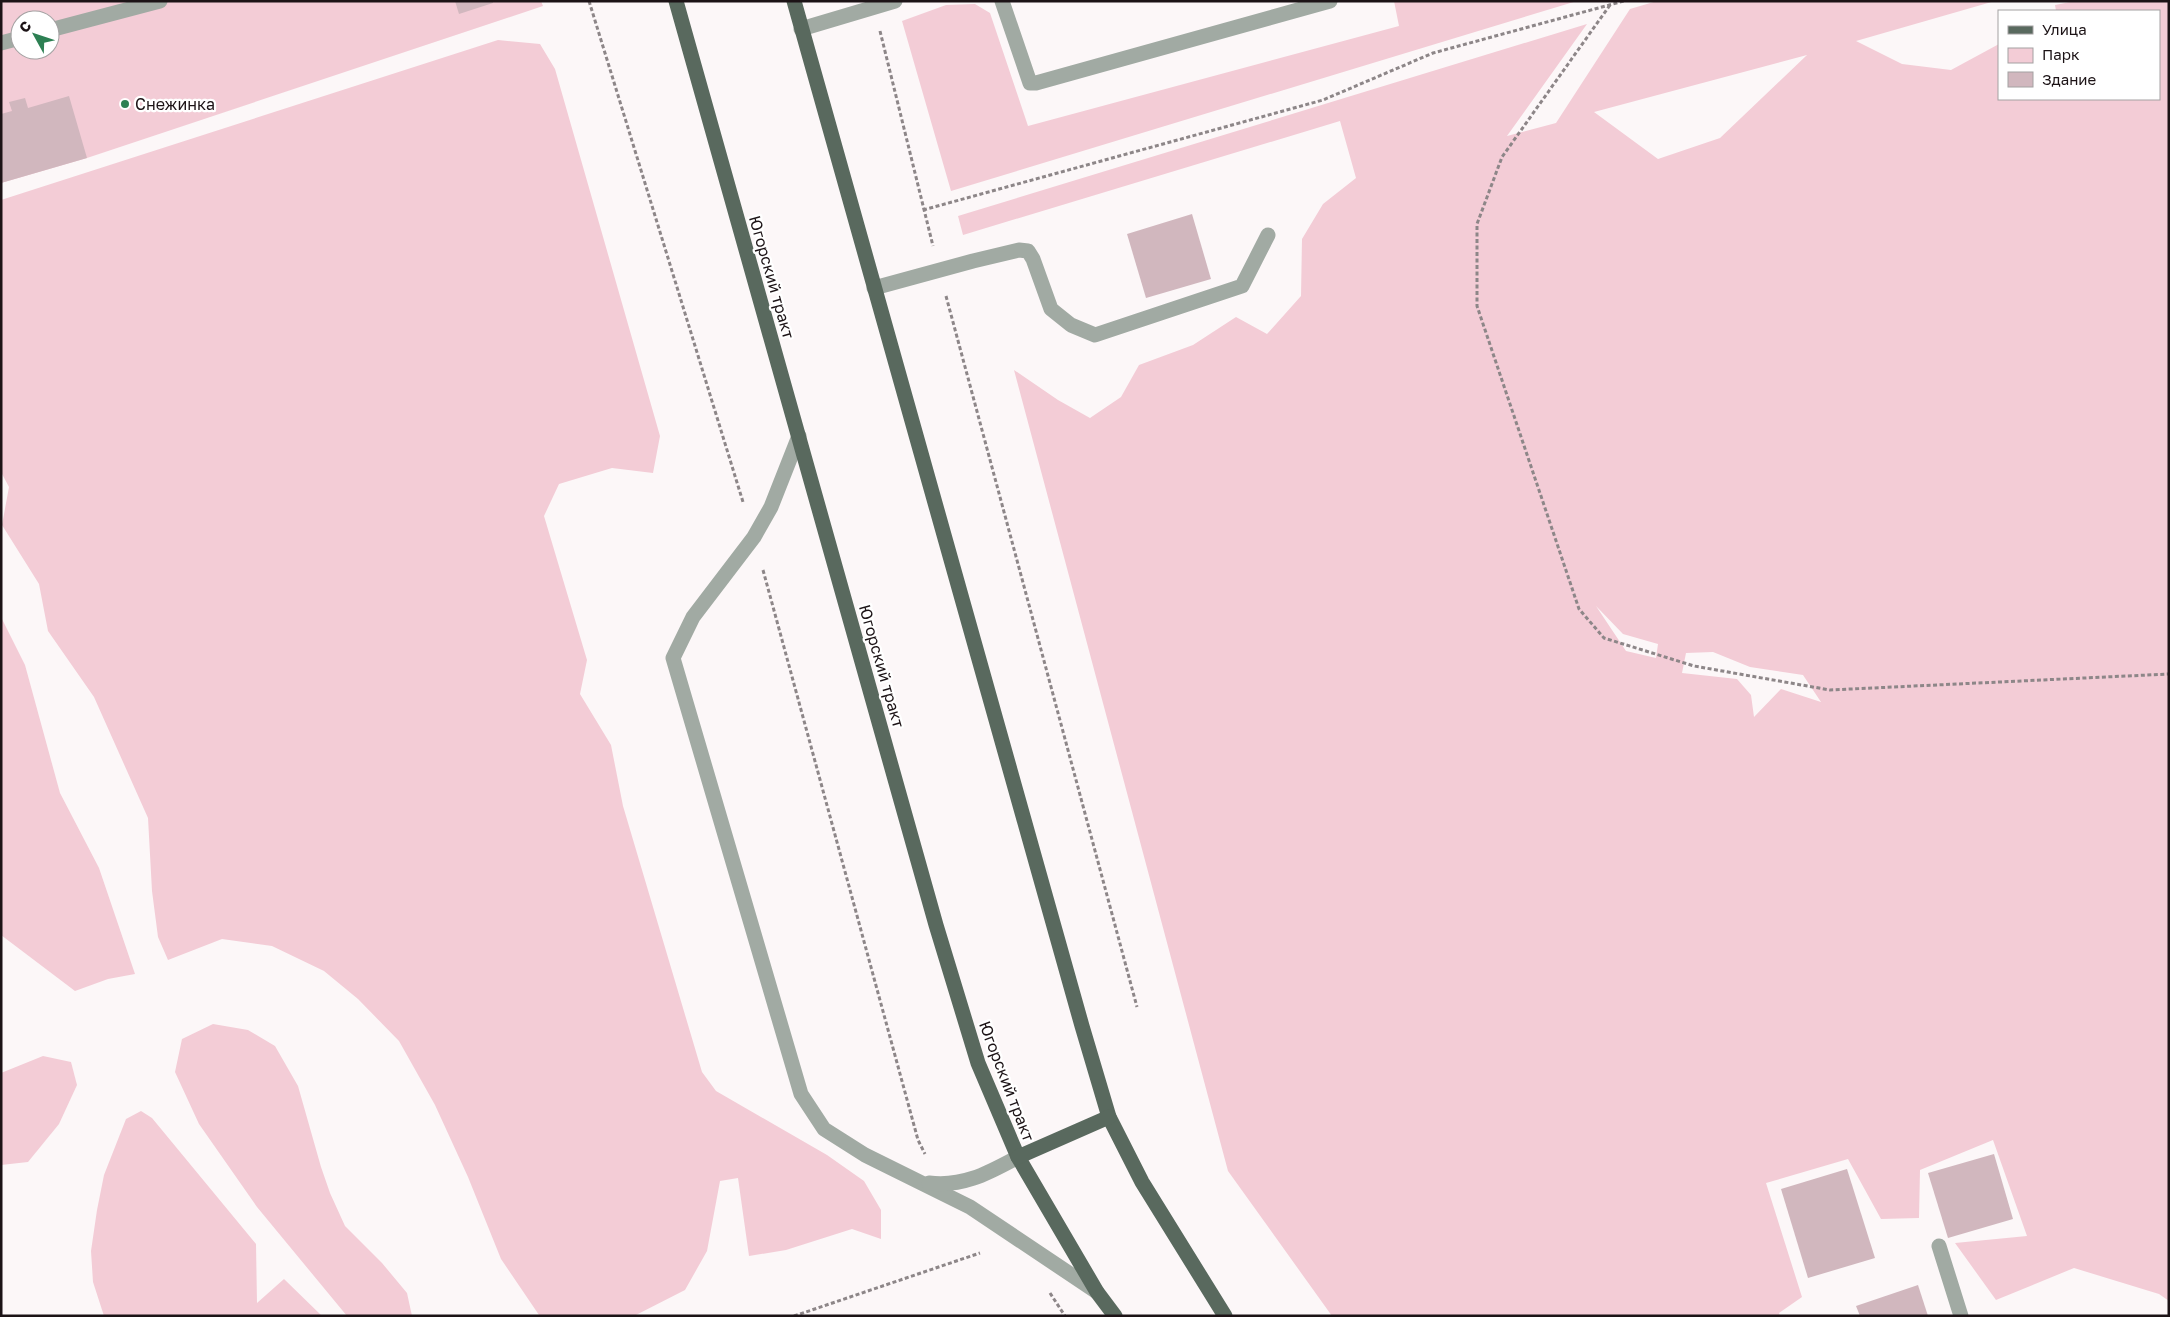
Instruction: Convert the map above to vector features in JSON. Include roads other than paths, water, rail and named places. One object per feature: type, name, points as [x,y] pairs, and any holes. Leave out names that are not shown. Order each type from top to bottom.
[{"type":"main road","name":"Югорский тракт","points":[[676,1],[934,915],[978,1062],[1018,1157],[1097,1292],[1115,1316]]},
{"type":"main road","points":[[794,1],[1109,1117],[1142,1182],[1225,1316]]},
{"type":"main road","points":[[1018,1157],[1109,1117]]},
{"type":"lane","points":[[60,27],[160,1]]},
{"type":"lane","points":[[801,30],[895,1]]},
{"type":"lane","points":[[1002,1],[1026,77],[1030,83],[1036,83],[1330,1]]},
{"type":"lane","points":[[874,288],[1019,250],[1028,251],[1033,259],[1051,309],[1071,325],[1095,335],[1242,286],[1268,235]]},
{"type":"lane","points":[[800,436],[771,507],[754,537],[693,617],[673,658],[801,1094],[824,1129],[865,1156],[970,1207],[1097,1292]]},
{"type":"lane","points":[[917,1181],[947,1185],[983,1176],[1018,1157]]},
{"type":"lane","points":[[1939,1246],[1961,1316]]},
{"type":"place","name":"Снежинка","points":[[125,104]]}]
